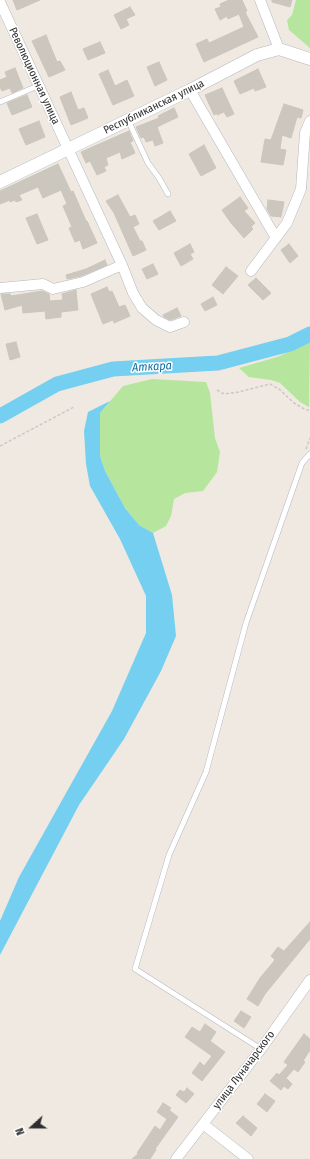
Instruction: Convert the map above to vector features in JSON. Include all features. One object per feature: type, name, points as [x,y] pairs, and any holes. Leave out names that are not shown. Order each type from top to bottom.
[{"type":"street","points":[[263,2],[279,49],[310,59]]},
{"type":"street","name":"Революционная улица","points":[[0,4],[40,85],[68,150],[122,265],[133,293],[142,308],[156,320],[170,327],[184,322]]},
{"type":"street","name":"Республиканская улица","points":[[0,182],[190,90],[256,55],[279,49]]},
{"type":"street","points":[[190,90],[276,238]]},
{"type":"street","points":[[251,271],[287,223],[301,189],[305,133],[310,121]]},
{"type":"street","points":[[0,288],[43,284],[53,289],[83,282],[122,265]]},
{"type":"street","name":"улица Луначарского","points":[[176,1159],[261,1049],[310,980]]},
{"type":"street","points":[[203,1124],[248,1159]]},
{"type":"lane","points":[[0,102],[40,85]]},
{"type":"lane","points":[[128,120],[148,163],[168,194]]},
{"type":"lane","points":[[261,1049],[135,969],[169,855],[206,772],[246,623],[302,463],[310,454]]},
{"type":"path","points":[[217,390],[224,394],[239,392],[270,384],[279,389],[294,403],[306,410],[310,410]]},
{"type":"path","points":[[0,446],[74,408]]},
{"type":"green space","points":[[296,0],[310,0],[310,48],[289,30],[287,20],[292,15]]},
{"type":"green space","points":[[310,342],[309,407],[300,402],[280,383],[271,380],[249,377],[239,368],[277,357]]},
{"type":"green space","points":[[152,379],[206,382],[210,393],[215,438],[220,452],[217,472],[203,491],[185,493],[174,499],[171,516],[166,526],[153,533],[139,525],[125,508],[105,471],[100,456],[100,413],[123,386]]},
{"type":"water","points":[[110,401],[100,413],[100,456],[105,471],[125,508],[139,525],[153,533],[172,595],[176,636],[161,671],[124,739],[79,805],[0,955],[0,921],[19,877],[112,711],[146,633],[146,596],[120,539],[90,486],[86,464],[84,431],[88,412]]},
{"type":"building","points":[[13,0],[40,0],[17,10]]},
{"type":"building","points":[[229,0],[242,0],[247,11],[245,12],[258,37],[204,62],[196,44],[207,39],[209,43],[244,27],[239,14],[228,19],[227,16],[220,20],[215,9],[221,7],[220,4]]},
{"type":"building","points":[[272,0],[292,0],[290,7],[272,2]]},
{"type":"building","points":[[130,7],[135,15],[126,19],[129,25],[121,29],[114,15]]},
{"type":"building","points":[[46,35],[57,62],[60,61],[65,70],[49,77],[32,41]]},
{"type":"building","points":[[100,42],[105,53],[88,60],[83,49]]},
{"type":"building","points":[[159,62],[167,80],[155,86],[147,67]]},
{"type":"building","points":[[15,68],[23,88],[12,93],[10,88],[2,91],[0,87],[0,80],[7,77],[5,72]]},
{"type":"building","points":[[258,69],[266,87],[255,91],[254,88],[240,94],[234,81]]},
{"type":"building","points":[[108,70],[115,86],[127,80],[134,96],[113,105],[99,74]]},
{"type":"building","points":[[222,88],[234,114],[227,117],[224,112],[214,115],[205,95]]},
{"type":"building","points":[[71,92],[78,110],[84,108],[88,118],[71,125],[60,97]]},
{"type":"building","points":[[27,95],[32,107],[12,115],[7,103]]},
{"type":"building","points":[[284,104],[303,110],[301,118],[297,117],[291,138],[282,135],[280,149],[286,150],[283,165],[261,162],[265,139],[271,140]]},
{"type":"building","points":[[174,108],[178,117],[157,127],[163,143],[155,146],[153,140],[146,142],[144,137],[141,138],[136,127],[159,118],[158,116]]},
{"type":"building","points":[[39,121],[45,137],[26,145],[19,129]]},
{"type":"building","points":[[129,131],[133,141],[130,142],[135,153],[122,159],[120,152],[106,158],[108,165],[104,167],[106,171],[97,175],[90,161],[86,163],[81,152]]},
{"type":"building","points":[[204,145],[216,168],[201,176],[189,154]]},
{"type":"building","points":[[58,164],[71,192],[73,191],[97,243],[83,249],[80,240],[75,242],[69,228],[72,227],[63,206],[67,204],[61,190],[43,198],[38,187],[19,195],[22,200],[10,202],[10,200],[0,204],[0,191]]},
{"type":"building","points":[[118,195],[130,217],[135,215],[139,224],[133,227],[146,250],[133,256],[114,213],[106,201]]},
{"type":"building","points":[[240,197],[248,208],[244,211],[255,223],[251,227],[253,229],[244,238],[222,210]]},
{"type":"building","points":[[268,200],[284,202],[281,217],[271,216],[267,209]]},
{"type":"building","points":[[170,211],[176,221],[159,230],[153,221]]},
{"type":"building","points":[[37,214],[48,240],[37,244],[26,218]]},
{"type":"building","points":[[190,244],[194,252],[190,254],[193,259],[181,266],[174,253]]},
{"type":"building","points":[[289,244],[298,256],[290,263],[281,250]]},
{"type":"building","points":[[105,260],[107,265],[81,276],[67,279],[66,275],[86,269]]},
{"type":"building","points":[[153,264],[158,274],[147,279],[142,269]]},
{"type":"building","points":[[226,267],[238,276],[223,294],[212,285]]},
{"type":"building","points":[[256,278],[271,293],[263,300],[248,285]]},
{"type":"building","points":[[107,287],[109,292],[112,291],[119,307],[125,305],[130,316],[114,323],[113,320],[103,324],[91,294]]},
{"type":"building","points":[[76,290],[78,310],[61,312],[61,317],[46,319],[45,311],[23,313],[22,305],[5,310],[1,294],[10,294],[11,296],[42,291],[49,294],[50,301],[63,300],[62,294]]},
{"type":"building","points":[[213,297],[217,305],[205,311],[201,304]]},
{"type":"building","points":[[177,308],[181,316],[170,320],[164,317],[163,315]]},
{"type":"building","points":[[16,342],[20,357],[10,360],[6,344]]},
{"type":"building","points":[[310,922],[310,939],[265,994],[258,1006],[247,999],[260,978],[275,960],[271,956],[278,947],[284,951]]},
{"type":"building","points":[[241,1011],[251,1017],[244,1028],[234,1021]]},
{"type":"building","points":[[205,1024],[216,1032],[210,1041],[225,1052],[202,1081],[192,1073],[200,1062],[204,1066],[212,1056],[185,1037],[192,1027],[200,1032]]},
{"type":"building","points":[[304,1034],[310,1039],[310,1050],[303,1061],[305,1062],[298,1072],[294,1069],[286,1078],[292,1084],[288,1089],[284,1086],[281,1090],[270,1081],[277,1073],[279,1075],[288,1065],[284,1062]]},
{"type":"building","points":[[187,1088],[194,1094],[186,1103],[176,1095],[180,1090],[184,1092]]},
{"type":"building","points":[[265,1094],[275,1101],[267,1112],[257,1104]]},
{"type":"building","points":[[163,1103],[171,1108],[169,1110],[178,1117],[155,1149],[156,1150],[150,1159],[132,1159],[138,1154],[137,1153],[155,1126],[160,1130],[167,1119],[157,1112]]},
{"type":"building","points":[[243,1116],[257,1128],[251,1136],[236,1123]]},
{"type":"waterway","name":"Аткара","points":[[0,416],[57,384],[113,369],[218,363],[290,344],[310,334]]}]
